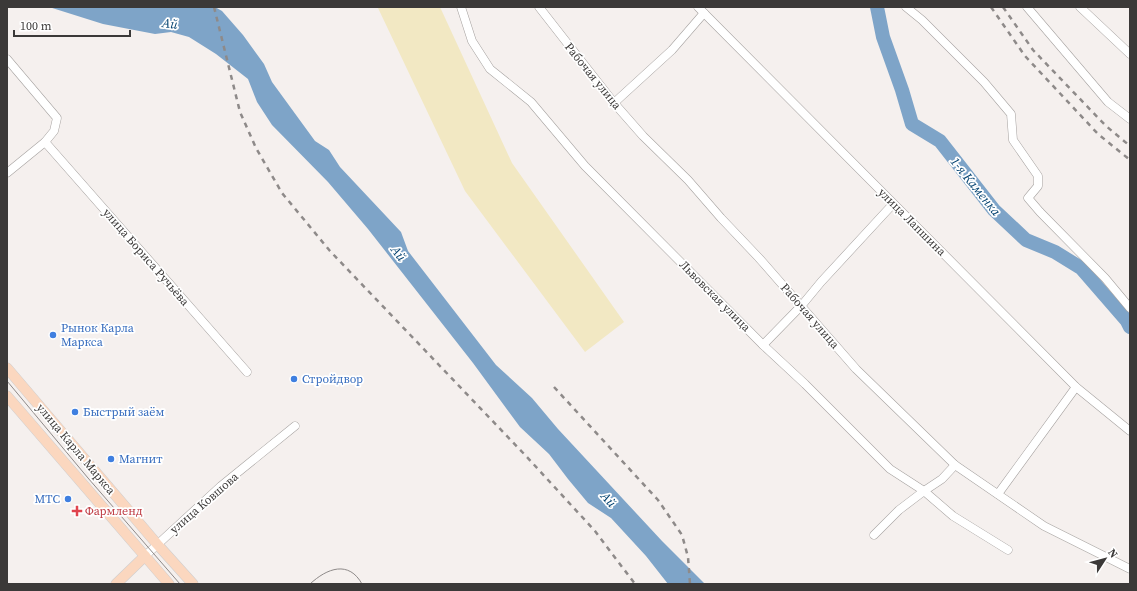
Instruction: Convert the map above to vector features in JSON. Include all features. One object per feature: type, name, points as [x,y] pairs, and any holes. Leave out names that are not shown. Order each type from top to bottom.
[{"type":"main road","name":"улица Карла Маркса","points":[[7,368],[193,584]]},
{"type":"main road","name":"улица Карла Маркса","points":[[7,396],[169,584]]},
{"type":"main road","name":"улица Ковшова","points":[[116,584],[145,556]]},
{"type":"street","name":"Львовская улица","points":[[461,7],[472,42],[490,69],[531,102],[585,166],[764,345],[890,469],[924,491],[953,516],[1008,550]]},
{"type":"street","name":"Рабочая улица","points":[[539,7],[614,103],[643,136],[688,180],[721,218],[802,305],[856,369],[955,465],[1044,526],[1130,569]]},
{"type":"street","name":"улица Лапшина","points":[[698,7],[1076,387],[1130,431]]},
{"type":"street","points":[[906,7],[922,20],[984,82],[1011,114],[1013,140],[1038,176],[1038,186],[1028,198],[1105,278],[1130,308]]},
{"type":"street","points":[[1027,7],[1068,57],[1108,102],[1130,119]]},
{"type":"street","points":[[1080,7],[1130,54]]},
{"type":"street","points":[[614,103],[672,50],[704,13]]},
{"type":"street","points":[[7,59],[57,118],[54,131],[45,142],[7,173]]},
{"type":"street","name":"улица Бориса Ручьёва","points":[[45,142],[247,372]]},
{"type":"street","points":[[764,345],[893,204]]},
{"type":"street","points":[[998,494],[1076,387]]},
{"type":"street","name":"улица Ковшова","points":[[145,556],[221,486],[295,426]]},
{"type":"street","points":[[874,534],[899,510],[942,479],[955,465]]},
{"type":"sand","points":[[440,7],[512,163],[624,322],[585,352],[465,191],[378,8]]},
{"type":"water","name":"Ай","points":[[49,7],[215,7],[222,11],[243,35],[264,64],[272,82],[315,141],[329,150],[340,167],[401,232],[408,251],[496,365],[532,398],[558,429],[662,541],[705,584],[668,584],[646,556],[611,518],[588,503],[549,454],[520,427],[473,363],[368,229],[328,182],[272,125],[257,102],[248,79],[216,54],[189,37],[171,32],[155,34],[103,24]]},
{"type":"waterway","name":"1-я Каменка","points":[[877,7],[883,37],[902,90],[912,124],[940,141],[994,210],[1026,240],[1055,252],[1081,268],[1127,321],[1130,327]]},
{"type":"tram line","points":[[7,381],[88,478],[180,584]]},
{"type":"tram line","points":[[310,584],[323,574],[338,569],[344,569],[351,572],[357,576],[362,584]]},
{"type":"railway","points":[[214,7],[240,112],[256,148],[282,193],[330,251],[526,456],[595,531],[635,584]]},
{"type":"railway","points":[[991,7],[1025,56],[1098,134],[1130,160]]},
{"type":"railway","points":[[1003,7],[1033,50],[1106,126],[1130,146]]},
{"type":"railway","points":[[554,387],[658,500],[682,535],[688,557],[690,584]]},
{"type":"place","name":"Рынок Карла Маркса","points":[[53,335]]},
{"type":"place","name":"Стройдвор","points":[[294,379]]},
{"type":"place","name":"Быстрый заём","points":[[75,412]]},
{"type":"place","name":"Магнит","points":[[111,459]]},
{"type":"place","name":"МТС","points":[[68,499]]},
{"type":"place","name":"Фармленд","points":[[77,511]]}]
